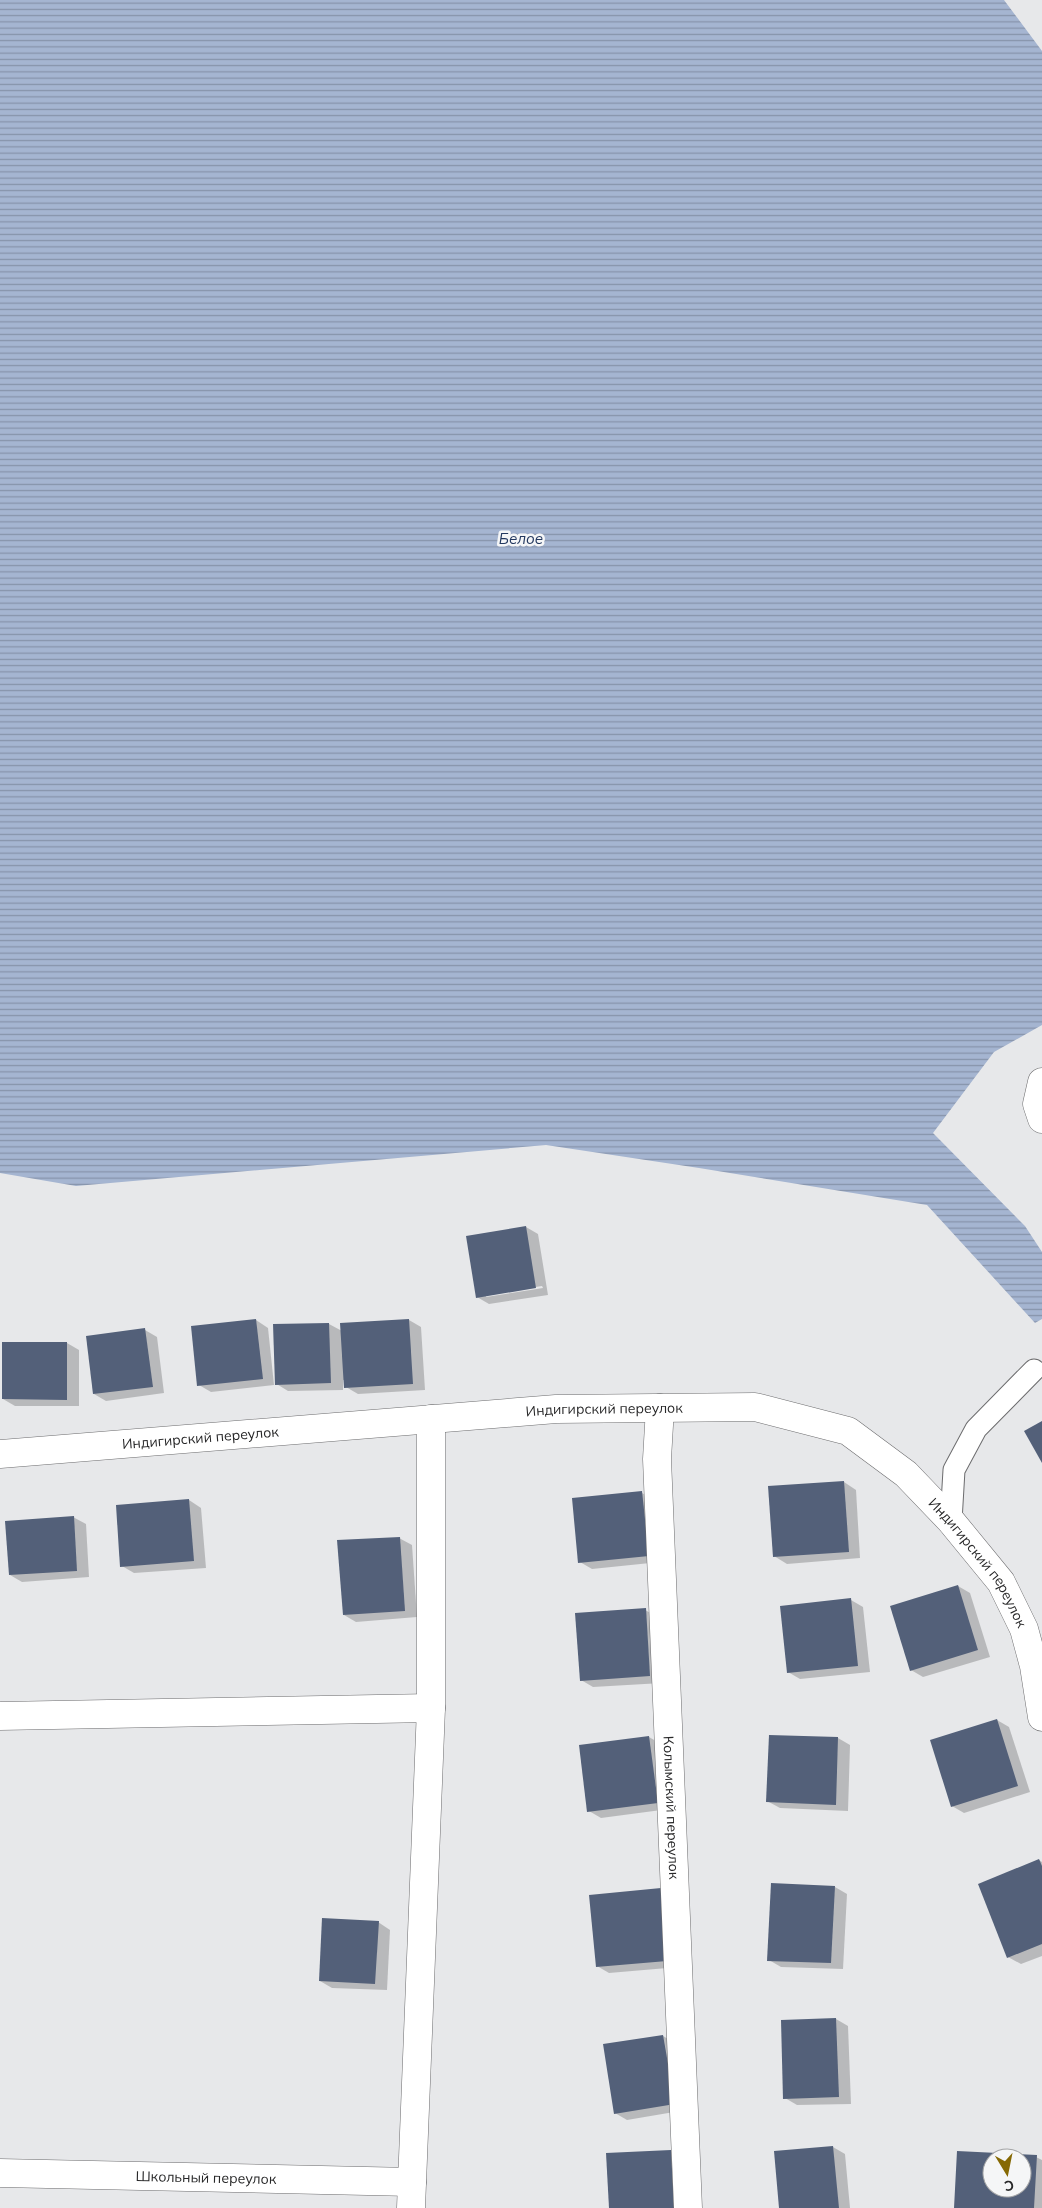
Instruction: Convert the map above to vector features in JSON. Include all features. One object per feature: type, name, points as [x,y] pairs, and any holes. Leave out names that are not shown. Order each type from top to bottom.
[{"type":"street","points":[[1042,1082],[1037,1104],[1042,1119]]},
{"type":"street","name":"Индигирский переулок","points":[[0,1454],[556,1409],[755,1407],[848,1431],[906,1474],[951,1521],[1001,1582],[1024,1629],[1034,1666],[1042,1717]]},
{"type":"street","name":"Колымский переулок","points":[[660,1408],[657,1458],[688,2208]]},
{"type":"street","points":[[412,2195],[431,1708],[431,1419]]},
{"type":"street","points":[[0,1716],[431,1708]]},
{"type":"street","name":"Школьный переулок","points":[[0,2173],[412,2195]]},
{"type":"lane","points":[[951,1521],[954,1470],[976,1429],[1034,1370]]},
{"type":"water","name":"Белое","points":[[0,0],[1004,0],[1042,51],[1042,1025],[994,1052],[933,1133],[1025,1226],[1042,1252],[1042,1319],[1035,1323],[927,1205],[546,1145],[76,1186],[0,1173]]},
{"type":"building","points":[[526,1226],[536,1288],[476,1298],[466,1236]]},
{"type":"building","points":[[256,1319],[263,1379],[197,1386],[191,1326]]},
{"type":"building","points":[[409,1319],[413,1384],[344,1388],[340,1323]]},
{"type":"building","points":[[329,1323],[331,1383],[275,1385],[273,1324]]},
{"type":"building","points":[[145,1328],[153,1387],[93,1394],[86,1336]]},
{"type":"building","points":[[2,1342],[67,1342],[67,1400],[2,1399]]},
{"type":"building","points":[[1042,1421],[1042,1463],[1024,1431]]},
{"type":"building","points":[[844,1481],[849,1552],[773,1557],[768,1486]]},
{"type":"building","points":[[642,1491],[649,1556],[578,1563],[572,1498]]},
{"type":"building","points":[[189,1499],[194,1561],[120,1567],[116,1505]]},
{"type":"building","points":[[74,1516],[77,1571],[9,1575],[5,1521]]},
{"type":"building","points":[[400,1537],[405,1611],[343,1615],[337,1540]]},
{"type":"building","points":[[958,1585],[978,1650],[910,1671],[890,1606]]},
{"type":"building","points":[[851,1598],[858,1666],[787,1673],[780,1606]]},
{"type":"building","points":[[646,1608],[650,1676],[580,1681],[575,1613]]},
{"type":"building","points":[[997,1719],[1018,1786],[951,1807],[930,1740]]},
{"type":"building","points":[[769,1735],[838,1737],[836,1805],[766,1802]]},
{"type":"building","points":[[649,1736],[658,1803],[587,1812],[579,1745]]},
{"type":"building","points":[[1039,1859],[1042,1866],[1042,1944],[1007,1958],[978,1884]]},
{"type":"building","points":[[771,1883],[835,1886],[831,1963],[767,1961]]},
{"type":"building","points":[[661,1888],[667,1961],[596,1967],[589,1895]]},
{"type":"building","points":[[322,1918],[379,1921],[375,1984],[319,1981]]},
{"type":"building","points":[[836,2018],[839,2097],[783,2099],[781,2020]]},
{"type":"building","points":[[663,2035],[675,2104],[614,2114],[603,2044]]},
{"type":"building","points":[[833,2146],[839,2208],[779,2208],[774,2151]]},
{"type":"building","points":[[671,2150],[674,2208],[609,2208],[606,2153]]},
{"type":"building","points":[[957,2151],[982,2152],[982,2198],[1032,2198],[1032,2155],[1037,2155],[1034,2208],[954,2208]]}]
